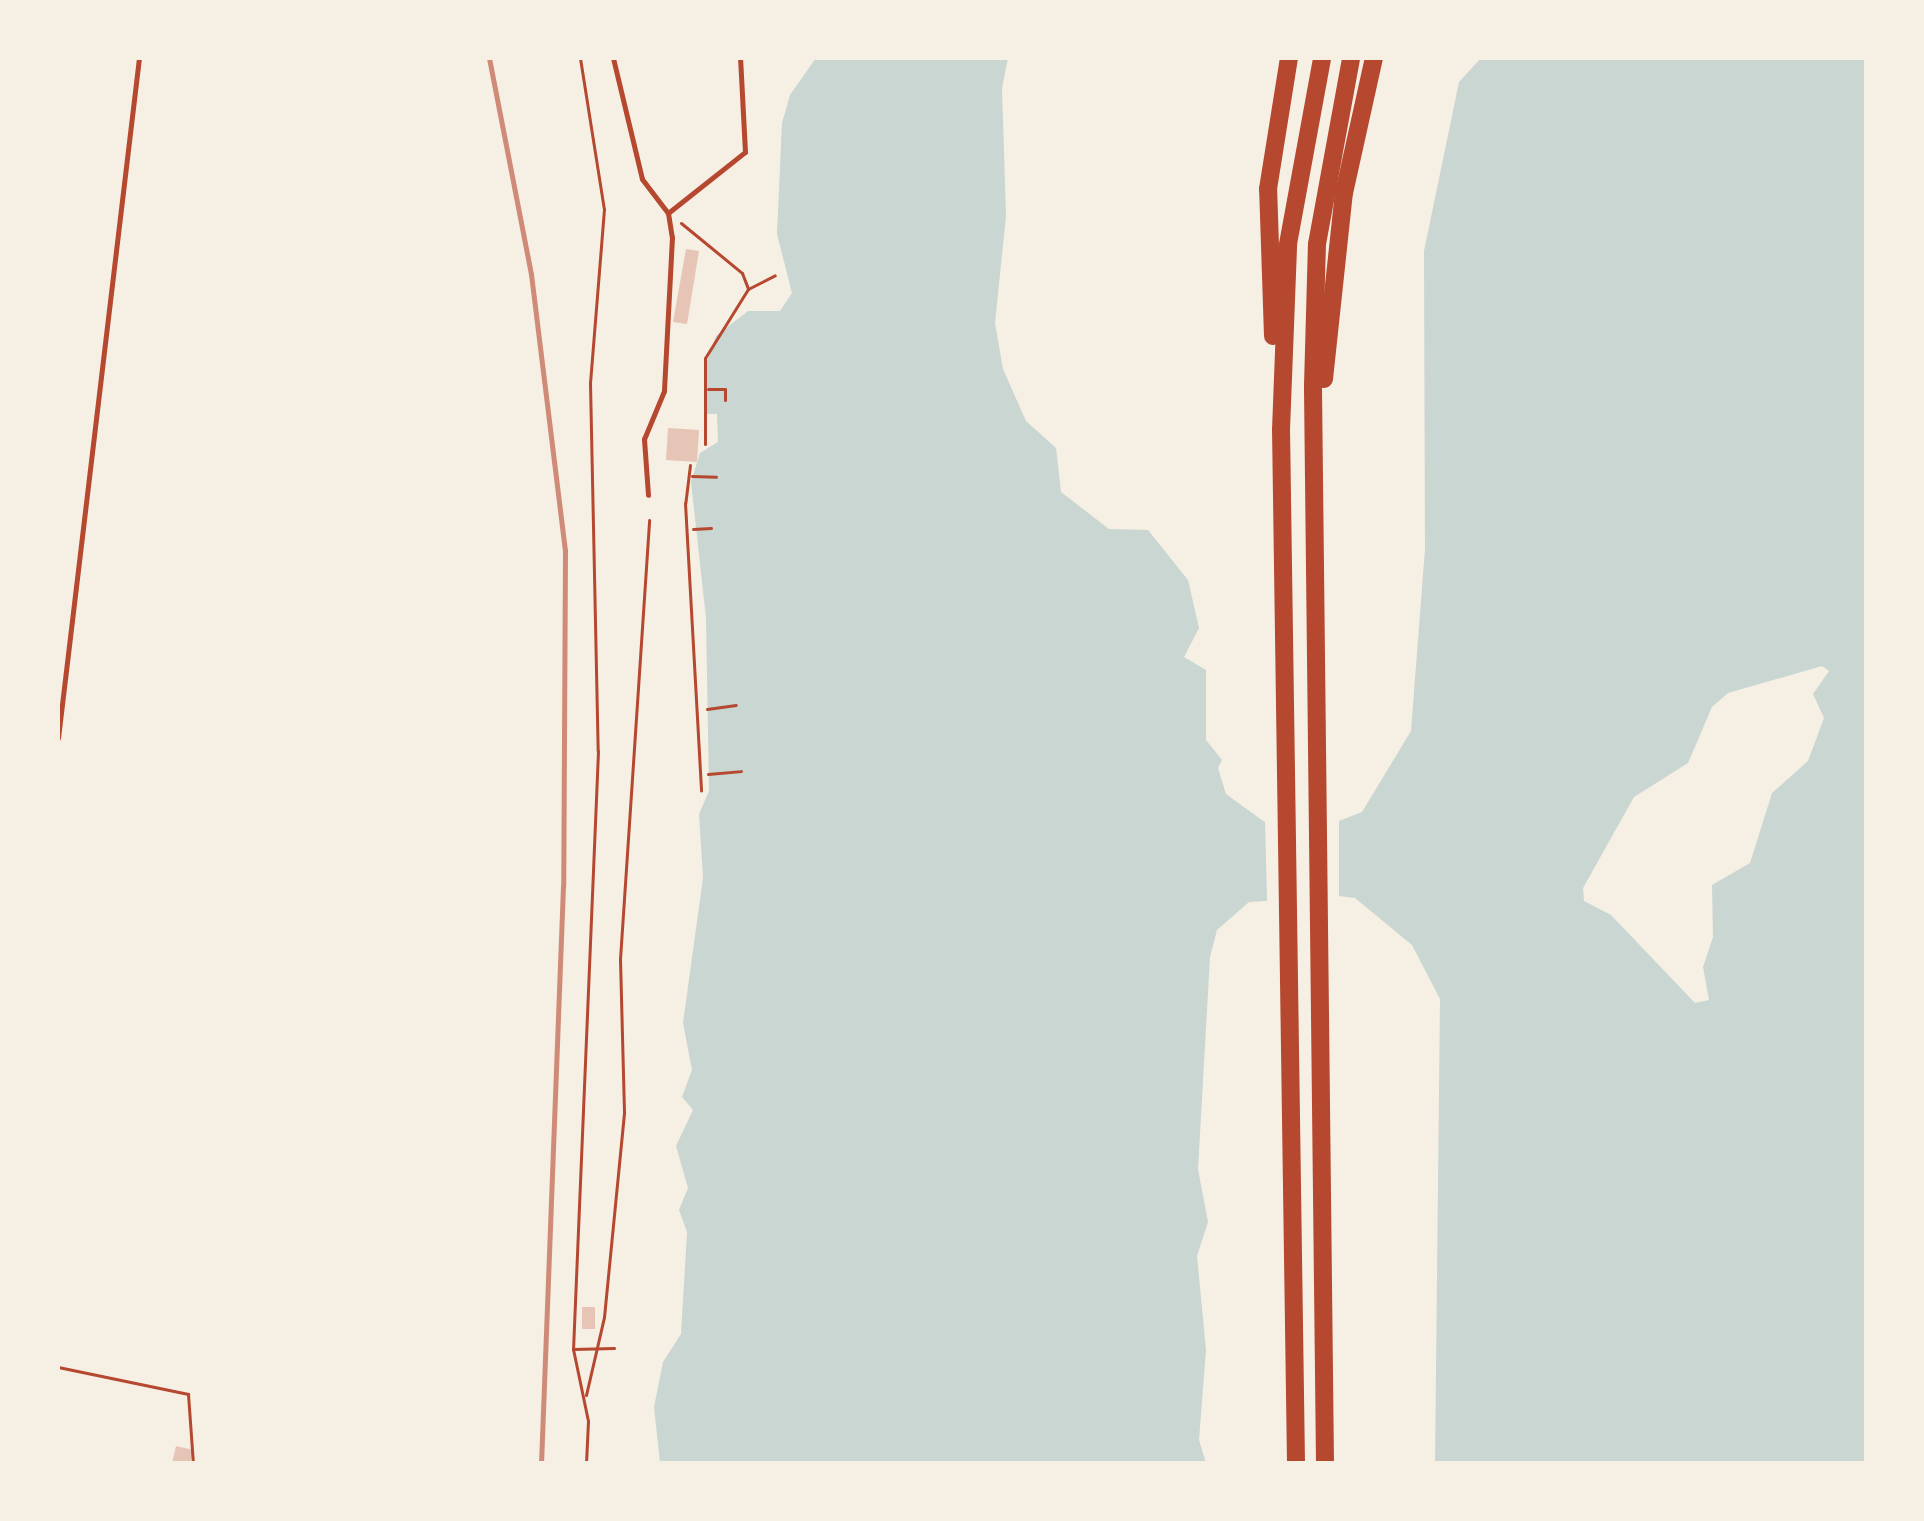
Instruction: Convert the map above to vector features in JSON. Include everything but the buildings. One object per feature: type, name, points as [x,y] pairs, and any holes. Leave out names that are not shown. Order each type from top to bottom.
[{"type":"highway","points":[[1281,430],[1265,245],[1289,58]]},
{"type":"highway","points":[[1296,1463],[1281,430],[1288,244],[1322,58]]},
{"type":"highway","points":[[1325,1463],[1315,787],[1317,244],[1351,58]]},
{"type":"highway","points":[[1318,441],[1344,193],[1374,58]]},
{"type":"lane","points":[[58,738],[139,58]]},
{"type":"lane","points":[[613,58],[642,179],[668,213],[664,391],[644,439],[648,495]]},
{"type":"lane","points":[[668,213],[745,152],[740,58]]},
{"type":"path","points":[[580,58],[604,209],[590,383],[598,751],[573,1349],[585,1400]]},
{"type":"path","points":[[668,213],[720,251],[748,289]]},
{"type":"path","points":[[705,444],[705,358],[748,289],[775,275]]},
{"type":"path","points":[[708,389],[725,389],[725,400]]},
{"type":"path","points":[[690,465],[685,503],[701,791]]},
{"type":"path","points":[[692,476],[716,477]]},
{"type":"path","points":[[586,1463],[585,1400],[595,1349],[624,1112],[620,959],[649,520]]},
{"type":"path","points":[[693,529],[711,528]]},
{"type":"path","points":[[707,709],[736,705]]},
{"type":"path","points":[[708,774],[741,771]]},
{"type":"path","points":[[573,1349],[614,1348]]},
{"type":"path","points":[[58,1367],[188,1394],[193,1463]]},
{"type":"shaded area","points":[[816,58],[1008,58],[1002,88],[1006,216],[995,323],[1003,369],[1026,421],[1056,448],[1061,492],[1109,529],[1148,530],[1188,580],[1199,628],[1184,657],[1206,670],[1206,740],[1222,760],[1218,768],[1226,794],[1266,823],[1339,821],[1362,812],[1411,731],[1425,549],[1424,251],[1459,82],[1481,58],[1866,58],[1866,1463],[1435,1463],[1440,999],[1412,945],[1355,898],[1339,896],[1249,902],[1217,930],[1210,957],[1198,1169],[1208,1222],[1197,1256],[1206,1350],[1199,1440],[1206,1463],[660,1463],[654,1407],[663,1362],[681,1334],[687,1232],[679,1210],[688,1188],[676,1146],[693,1110],[682,1097],[692,1070],[683,1023],[703,878],[699,814],[709,791],[706,618],[691,482],[700,453],[718,442],[717,414],[707,414],[707,361],[716,336],[748,311],[780,311],[792,293],[777,234],[782,123],[790,95]],"holes":[[[1822,666],[1829,671],[1813,694],[1824,718],[1808,761],[1772,793],[1750,863],[1712,885],[1713,937],[1703,967],[1709,1000],[1695,1003],[1611,915],[1584,901],[1583,888],[1634,797],[1688,763],[1712,707],[1728,693]]]},
{"type":"pier","points":[[1339,817],[1339,900],[1267,901],[1265,818]]},
{"type":"railway","points":[[489,58],[531,274],[565,550],[563,886],[541,1463]]}]
